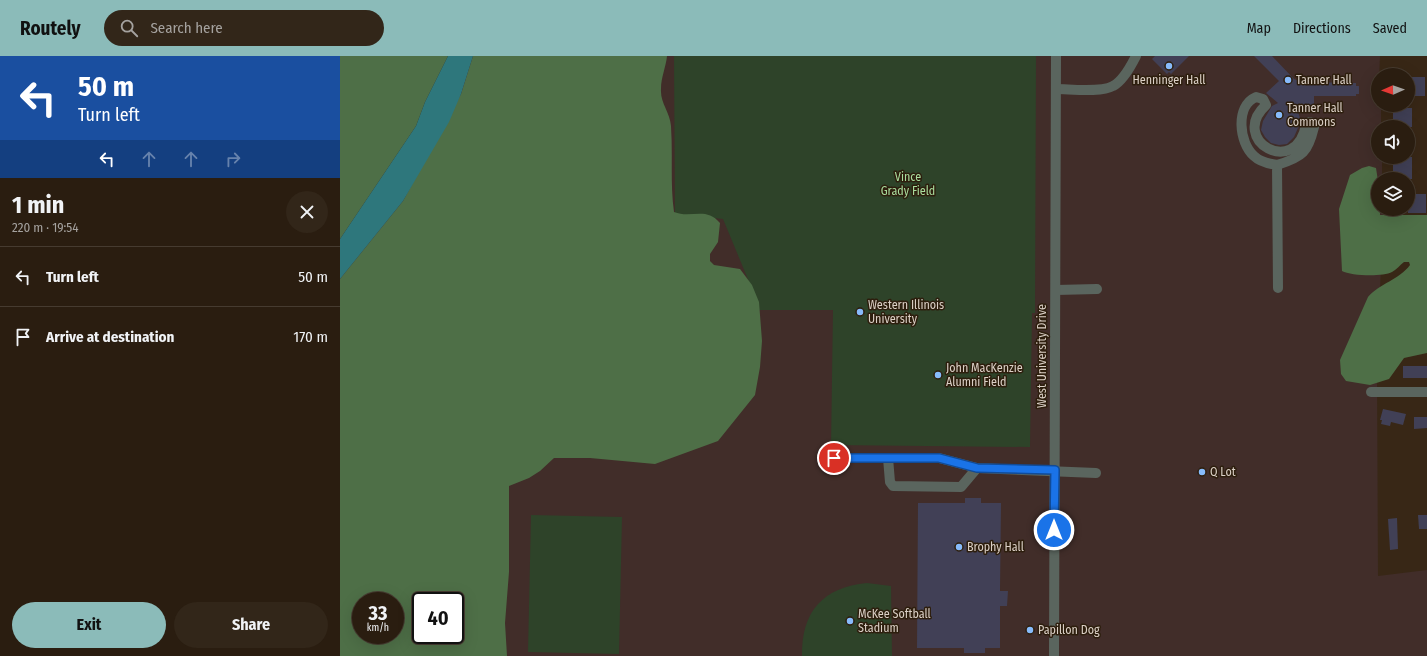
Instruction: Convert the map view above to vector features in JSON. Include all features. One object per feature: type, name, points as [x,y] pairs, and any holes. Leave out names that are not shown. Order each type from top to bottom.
[{"type":"street","name":"West University Drive","points":[[1054,656],[1056,56]]},
{"type":"street","points":[[1056,89],[1098,89],[1112,86],[1117,83],[1136,56]]},
{"type":"street","points":[[1256,97],[1263,99],[1266,105],[1256,118],[1256,136],[1261,145],[1271,151],[1281,153],[1296,147],[1305,131],[1306,125],[1310,122],[1314,127],[1307,150],[1293,160],[1277,165],[1254,157],[1243,140],[1241,128],[1243,113],[1251,99],[1256,97]]},
{"type":"street","points":[[1277,165],[1278,288]]},
{"type":"street","points":[[1056,290],[1097,289]]},
{"type":"street","points":[[1371,392],[1427,392]]},
{"type":"street","points":[[834,458],[939,458],[977,468],[1096,472]]},
{"type":"street","points":[[888,458],[890,482],[893,486],[961,487],[977,468]]},
{"type":"shaded area","name":"Western Illinois University","points":[[464,56],[1380,56],[1380,68],[1371,68],[1371,112],[1381,112],[1381,120],[1371,120],[1371,164],[1382,164],[1382,172],[1371,172],[1371,216],[1383,216],[1377,369],[1378,576],[1427,570],[1427,656],[340,656],[340,255]]},
{"type":"green space","points":[[340,56],[448,56],[425,102],[416,126],[340,239]]},
{"type":"green space","points":[[473,56],[667,56],[661,85],[661,94],[671,126],[672,190],[674,212],[680,214],[709,215],[720,223],[718,242],[710,254],[710,261],[714,265],[740,269],[752,285],[759,302],[762,341],[760,367],[755,395],[718,441],[655,464],[590,458],[554,458],[540,471],[529,478],[509,486],[509,572],[505,623],[507,656],[340,656],[340,279],[403,201],[461,94]]},
{"type":"green space","name":"Vince Grady Field","points":[[674,56],[1036,56],[1035,313],[1032,313],[1030,447],[831,445],[833,310],[752,310],[752,289],[723,219],[675,214]]},
{"type":"green space","points":[[1369,166],[1376,168],[1377,172],[1371,172],[1371,216],[1427,215],[1427,353],[1404,358],[1389,379],[1370,385],[1346,381],[1341,374],[1340,360],[1368,297],[1378,288],[1406,270],[1410,265],[1409,262],[1404,262],[1392,272],[1382,275],[1359,275],[1342,271],[1339,209],[1350,175]]},
{"type":"green space","points":[[531,515],[622,517],[619,654],[528,652]]},
{"type":"green space","name":"McKee Softball Stadium","points":[[867,583],[891,586],[892,656],[802,656],[806,627],[818,604],[827,596],[838,590],[852,585]]},
{"type":"water","points":[[448,56],[473,56],[461,94],[449,122],[403,201],[340,279],[340,239],[416,126],[425,102]]},
{"type":"building","name":"Henninger Hall","points":[[1155,56],[1189,56],[1171,74],[1169,72],[1167,74],[1152,59]]},
{"type":"building","points":[[1254,56],[1272,56],[1294,79],[1302,82],[1356,83],[1356,86],[1359,86],[1359,94],[1356,94],[1356,96],[1314,96],[1314,111],[1298,112],[1301,121],[1294,137],[1287,144],[1279,145],[1271,143],[1261,130],[1263,121],[1272,106],[1278,103],[1266,93],[1279,81]]},
{"type":"building","points":[[1415,77],[1425,77],[1425,96],[1415,96]]},
{"type":"building","points":[[1393,112],[1412,112],[1412,120],[1393,120]]},
{"type":"building","points":[[1393,164],[1412,164],[1412,172],[1393,172]]},
{"type":"building","points":[[1415,194],[1426,194],[1426,213],[1415,213]]},
{"type":"building","points":[[1403,366],[1427,366],[1427,378],[1403,378]]},
{"type":"building","points":[[1383,409],[1406,414],[1403,425],[1391,422],[1390,426],[1381,424],[1382,420],[1380,420]]},
{"type":"building","points":[[1414,417],[1427,417],[1427,428],[1414,429]]},
{"type":"building","name":"Brophy Hall","points":[[965,498],[981,498],[981,503],[1001,503],[1000,591],[1008,591],[1007,606],[1000,606],[1000,648],[985,648],[985,653],[964,653],[964,648],[917,648],[918,503],[965,503]]},
{"type":"building","points":[[1418,515],[1427,515],[1427,529],[1419,529]]},
{"type":"building","points":[[1397,518],[1398,549],[1390,550],[1388,519]]},
{"type":"place","name":"Henninger Hall","points":[[1169,66]]},
{"type":"place","name":"Tanner Hall","points":[[1288,80]]},
{"type":"place","name":"Tanner Hall Commons","points":[[1279,115]]},
{"type":"place","name":"Western Illinois University","points":[[860,312]]},
{"type":"place","name":"John MacKenzie Alumni Field","points":[[938,375]]},
{"type":"place","name":"Q Lot","points":[[1202,472]]},
{"type":"place","name":"Brophy Hall","points":[[959,547]]},
{"type":"place","name":"McKee Softball Stadium","points":[[850,621]]},
{"type":"place","name":"Papillon Dog","points":[[1030,630]]},
{"type":"route","points":[[834,458],[939,458],[977,468],[1055,470],[1054,530]]}]
